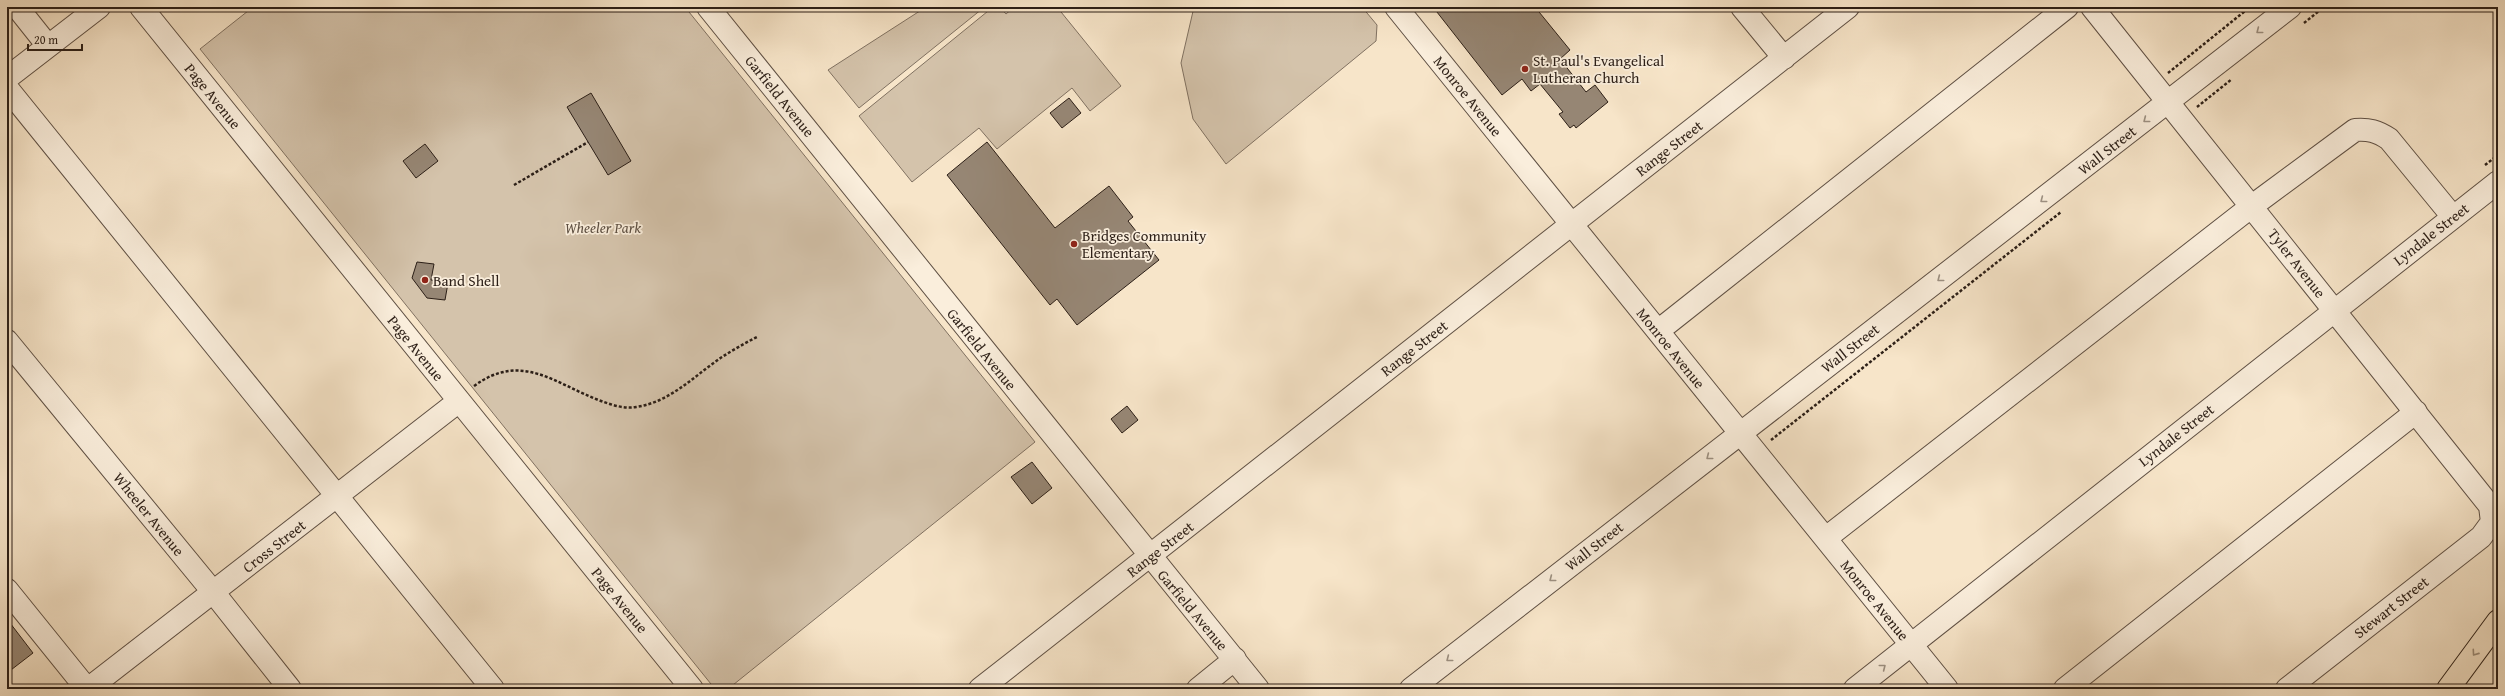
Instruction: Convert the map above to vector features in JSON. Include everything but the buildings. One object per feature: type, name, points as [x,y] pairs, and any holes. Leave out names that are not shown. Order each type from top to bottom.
[{"type":"highway","points":[[2448,689],[2498,621]]},
{"type":"street","points":[[17,7],[48,46]]},
{"type":"street","points":[[7,78],[99,7]]},
{"type":"street","name":"Page Avenue","points":[[141,7],[466,393],[692,689]]},
{"type":"street","name":"Garfield Avenue","points":[[708,7],[1149,557],[1258,689]]},
{"type":"street","name":"Monroe Avenue","points":[[1396,7],[1947,689]]},
{"type":"street","points":[[1742,7],[1784,58]]},
{"type":"street","name":"Range Street","points":[[980,689],[1848,7]]},
{"type":"street","points":[[1658,331],[2067,7]]},
{"type":"street","name":"Tyler Avenue","points":[[2092,7],[2485,499],[2490,506],[2492,522]]},
{"type":"street","name":"Wall Street","points":[[1411,689],[1740,433],[2163,94],[2290,7]]},
{"type":"street","points":[[7,88],[493,689]]},
{"type":"street","points":[[1826,538],[2252,206],[2347,134],[2355,130],[2367,129],[2379,132],[2389,139],[2452,217]]},
{"type":"street","name":"Lyndale Street","points":[[1855,689],[2498,182]]},
{"type":"street","name":"Wheeler Avenue","points":[[7,341],[214,593],[290,689]]},
{"type":"street","name":"Cross Street","points":[[88,689],[338,496],[466,393]]},
{"type":"street","points":[[2065,689],[2416,412]]},
{"type":"street","name":"Stewart Street","points":[[2287,689],[2481,537],[2492,522]]},
{"type":"street","points":[[7,590],[88,689]]},
{"type":"street","points":[[1198,689],[1234,659]]},
{"type":"path","points":[[2163,94],[2166,77],[2169,71],[2250,7]]},
{"type":"path","points":[[514,185],[588,142]]},
{"type":"path","points":[[466,393],[484,379],[506,372],[531,371],[546,375],[586,396],[615,407],[636,408],[660,400],[683,387],[721,358],[757,337]]},
{"type":"green space","name":"Wheeler Park","points":[[253,7],[685,7],[1035,442],[728,689],[715,689],[200,49]]},
{"type":"green space","points":[[926,7],[981,7],[982,9],[859,108],[828,70]]},
{"type":"green space","points":[[993,7],[1000,7],[1006,14],[1014,7],[1057,7],[1121,86],[1090,111],[1072,88],[997,149],[979,128],[912,182],[859,116]]},
{"type":"green space","points":[[1194,7],[1362,7],[1377,25],[1376,41],[1226,164],[1193,119],[1181,63]]},
{"type":"place","name":"St. Paul's Evangelical Lutheran Church","points":[[1525,69]]},
{"type":"place","name":"Bridges Community Elementary","points":[[1074,244]]},
{"type":"place","name":"Band Shell","points":[[425,280]]}]
